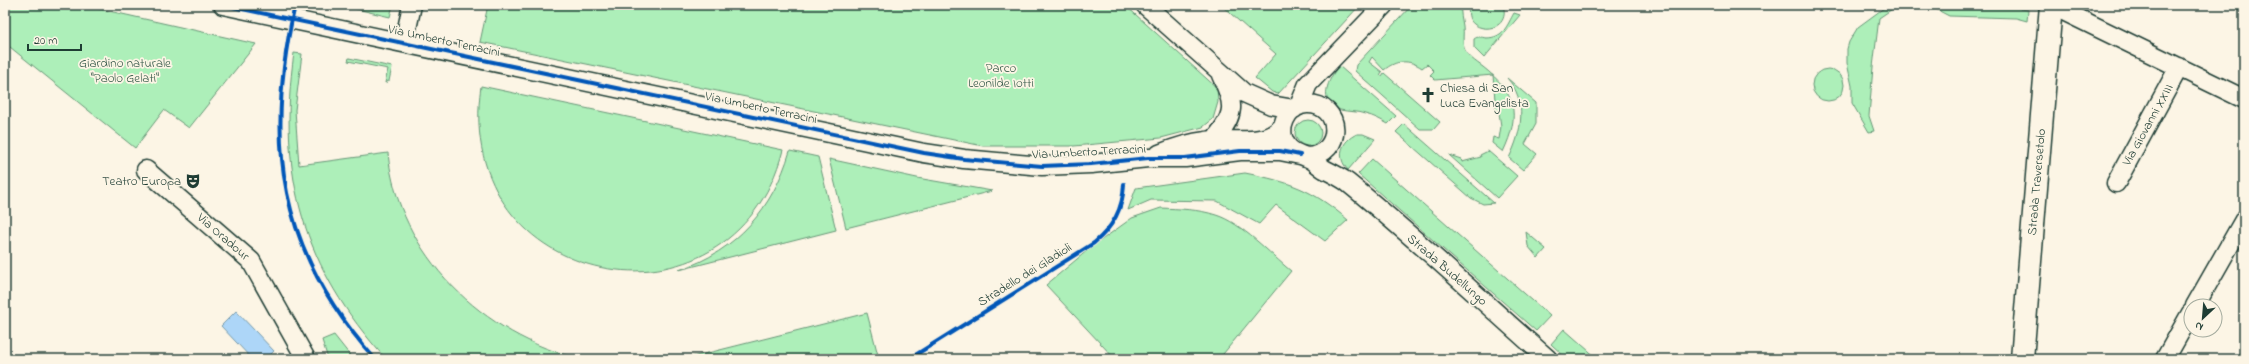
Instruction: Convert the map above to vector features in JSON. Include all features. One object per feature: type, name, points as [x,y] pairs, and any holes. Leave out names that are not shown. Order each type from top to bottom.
[{"type":"main road","name":"Strada Traversetolo","points":[[2023,359],[2051,5]]},
{"type":"street","name":"Via Umberto Terracini","points":[[223,5],[943,156],[1014,165],[1042,166],[1091,164],[1148,158],[1185,158],[1250,150],[1280,151],[1304,156]]},
{"type":"street","points":[[404,43],[412,5]]},
{"type":"street","points":[[1145,5],[1244,93],[1271,105],[1296,108],[1310,105],[1322,108],[1320,90],[1335,58]]},
{"type":"street","points":[[1244,93],[1249,103],[1261,114],[1283,126],[1289,113],[1296,108],[1308,84],[1335,58],[1384,5]]},
{"type":"street","points":[[2051,5],[2244,99]]},
{"type":"street","name":"Via Giovanni XXIII","points":[[2116,183],[2179,67]]},
{"type":"street","points":[[1214,140],[1224,127],[1232,105],[1231,96],[1218,69]]},
{"type":"street","name":"Strada Budellungo","points":[[1322,108],[1329,114],[1334,125],[1334,137],[1331,144],[1336,161],[1346,181]]},
{"type":"street","name":"Via Umberto Terracini","points":[[1148,158],[1182,145],[1214,140],[1260,139],[1278,133],[1283,126]]},
{"type":"street","name":"Strada Budellungo","points":[[1283,126],[1285,142],[1289,148],[1346,181],[1548,359]]},
{"type":"street","points":[[1304,156],[1321,154],[1331,144]]},
{"type":"street","name":"Via Oradour","points":[[146,170],[251,261],[306,359]]},
{"type":"street","points":[[2200,298],[2244,220]]},
{"type":"street","points":[[2165,359],[2183,327]]},
{"type":"green space","name":"Giardino naturale \"Paolo Gelati\"","points":[[5,5],[82,5],[256,44],[189,128],[164,110],[135,148],[5,43]]},
{"type":"green space","points":[[340,5],[393,5],[390,17]]},
{"type":"green space","name":"Parco Leonilde Iotti","points":[[488,5],[1125,5],[1217,88],[1218,102],[1213,119],[1203,127],[1161,138],[1074,146],[983,146],[480,42]]},
{"type":"green space","points":[[1221,5],[1360,5],[1278,94],[1272,92],[1255,78],[1276,54]]},
{"type":"green space","points":[[1412,5],[1461,5],[1464,48],[1472,59],[1492,75],[1435,80],[1430,75],[1434,71],[1427,64],[1422,68],[1412,63],[1403,62],[1393,64],[1384,70],[1372,57],[1369,62],[1382,72],[1380,75],[1382,76],[1384,73],[1440,122],[1434,129],[1420,129],[1355,71],[1356,65]]},
{"type":"green space","points":[[1470,5],[1503,5],[1504,15],[1501,23],[1494,27],[1478,27],[1472,22],[1469,15]]},
{"type":"green space","points":[[1888,5],[1898,5],[1879,18],[1869,116],[1874,131],[1869,132],[1852,103],[1852,86],[1847,63],[1847,49],[1849,42],[1858,27]]},
{"type":"green space","points":[[1928,5],[2020,7],[2020,9],[2028,10],[2027,21],[2016,18],[1949,16]]},
{"type":"green space","points":[[1514,13],[1520,15],[1484,58],[1474,48],[1474,39],[1478,37],[1486,38],[1497,36],[1507,26]]},
{"type":"green space","points":[[294,53],[302,54],[295,110],[299,165],[388,153],[395,190],[409,225],[428,257],[452,286],[480,311],[511,332],[545,348],[581,359],[386,359],[358,325],[334,290],[316,254],[302,217],[294,179],[290,139],[290,97]]},
{"type":"green space","points":[[349,58],[392,67],[389,81],[385,83],[388,69],[348,61]]},
{"type":"green space","points":[[1339,66],[1396,116],[1388,124],[1377,118],[1359,112],[1340,110],[1333,107],[1327,97],[1327,90],[1331,77]]},
{"type":"green space","points":[[1828,69],[1839,74],[1844,85],[1839,96],[1828,101],[1817,96],[1812,85],[1817,74]]},
{"type":"green space","points":[[1493,76],[1503,86],[1509,95],[1512,105],[1512,126],[1509,139],[1503,152],[1492,143],[1493,137],[1499,139],[1501,126],[1499,113],[1496,113]]},
{"type":"green space","points":[[1507,78],[1536,103],[1536,124],[1525,144],[1537,154],[1523,170],[1509,158],[1517,138],[1521,117],[1518,97],[1514,87]]},
{"type":"green space","points":[[481,86],[783,150],[754,212],[710,251],[657,269],[602,268],[550,247],[508,209],[483,155]]},
{"type":"green space","points":[[1308,120],[1318,123],[1321,133],[1318,143],[1308,146],[1298,143],[1295,133],[1298,123]]},
{"type":"green space","points":[[1404,124],[1494,203],[1483,204],[1471,198],[1396,132]]},
{"type":"green space","points":[[1357,134],[1363,134],[1375,139],[1348,170],[1342,160],[1342,150],[1347,141]]},
{"type":"green space","points":[[790,151],[818,157],[836,230],[679,270],[700,262],[718,251],[735,239],[750,225],[763,209],[774,191],[783,172]]},
{"type":"green space","points":[[1488,151],[1517,176],[1497,198],[1449,155],[1461,159],[1462,162],[1481,157],[1480,155]]},
{"type":"green space","points":[[829,159],[917,178],[992,191],[846,228]]},
{"type":"green space","points":[[1372,159],[1550,316],[1536,331],[1358,174]]},
{"type":"green space","points":[[1245,173],[1300,188],[1335,209],[1348,220],[1325,241],[1276,205],[1259,224],[1217,201],[1151,200],[1128,210],[1136,188]]},
{"type":"green space","points":[[1161,208],[1202,212],[1226,219],[1246,232],[1291,271],[1219,359],[1115,359],[1046,285],[1089,249],[1132,218]]},
{"type":"green space","points":[[1526,232],[1546,249],[1538,258],[1528,246]]},
{"type":"green space","points":[[867,313],[879,359],[684,359]]},
{"type":"green space","points":[[1564,329],[1598,359],[1567,359],[1551,344]]},
{"type":"green space","points":[[334,335],[353,359],[328,359],[322,340]]},
{"type":"water","points":[[236,311],[274,351],[266,359],[252,359],[221,326]]},
{"type":"cycle path","points":[[223,5],[924,153],[964,159],[1042,166],[1091,164],[1148,158],[1185,158],[1240,151],[1280,151],[1300,155]]},
{"type":"cycle path","points":[[295,5],[286,55],[281,103],[281,149],[287,193],[299,236],[317,277],[342,318],[375,359]]},
{"type":"cycle path","name":"Stradello dei Gladioli","points":[[909,359],[1094,243],[1107,231],[1116,217],[1122,202],[1124,184]]},
{"type":"place","name":"Chiesa di San Luca Evangelista","points":[[1428,95]]},
{"type":"place","name":"Teatro Europa","points":[[193,181]]}]
